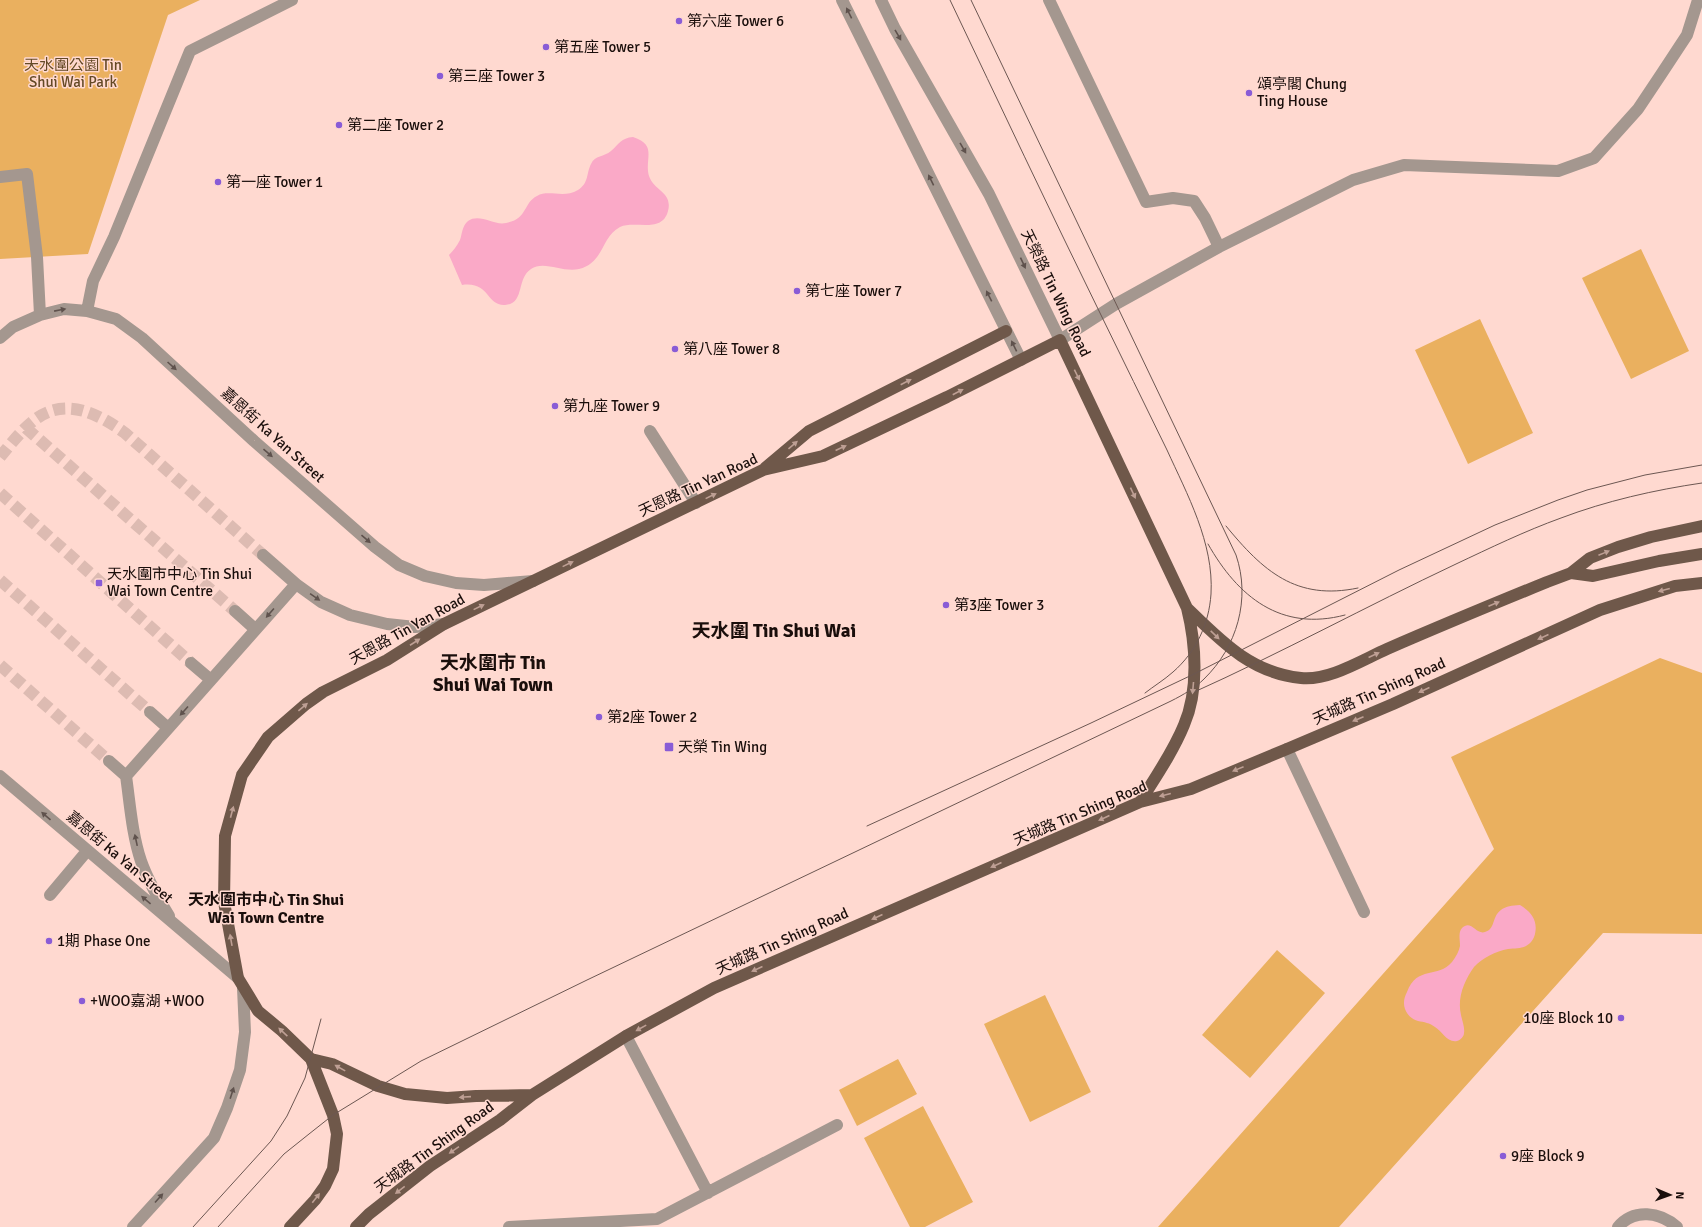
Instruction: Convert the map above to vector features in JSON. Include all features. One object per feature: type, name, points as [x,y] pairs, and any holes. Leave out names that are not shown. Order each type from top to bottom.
[{"type":"main road","points":[[763,470],[809,431],[1006,331]]},
{"type":"main road","name":"天恩路 Tin Yan Road","points":[[241,983],[224,902],[226,836],[242,775],[268,737],[306,704],[323,692],[387,660],[444,624],[533,581],[763,470],[823,456],[1060,340]]},
{"type":"main road","name":"天榮路 Tin Wing Road","points":[[1060,340],[1187,608],[1194,646],[1193,693],[1185,724],[1140,802]]},
{"type":"main road","points":[[1571,573],[1590,558],[1618,547],[1651,537],[1702,526]]},
{"type":"main road","points":[[1571,573],[1592,576],[1659,561],[1702,554]]},
{"type":"main road","name":"天榮路 Tin Wing Road","points":[[1187,608],[1228,647],[1255,664],[1283,675],[1303,678],[1339,671],[1401,643],[1571,573]]},
{"type":"main road","name":"天城路 Tin Shing Road","points":[[356,1227],[369,1214],[430,1166],[500,1120],[532,1096],[626,1036],[714,988],[1140,802],[1190,789],[1288,749],[1408,697],[1600,610],[1675,586],[1702,583]]},
{"type":"main road","points":[[241,983],[258,1011],[282,1031],[311,1059],[333,1115],[337,1134],[333,1169],[325,1186],[315,1200],[290,1227]]},
{"type":"main road","name":"天城路 Tin Shing Road","points":[[311,1059],[332,1064],[378,1086],[405,1094],[446,1098],[476,1096],[532,1096]]},
{"type":"street","points":[[87,311],[93,281],[114,238],[190,52],[196,47],[292,0]]},
{"type":"street","points":[[842,0],[1021,360]]},
{"type":"street","name":"天榮路 Tin Wing Road","points":[[881,0],[895,29],[989,194],[1060,340]]},
{"type":"street","points":[[1049,0],[1146,202],[1173,198],[1194,201],[1205,218],[1219,247]]},
{"type":"street","points":[[1060,340],[1116,304],[1219,247],[1353,180],[1404,165],[1558,171],[1594,158],[1638,109],[1670,61],[1687,35],[1698,0]]},
{"type":"street","points":[[0,177],[27,174],[37,257],[40,315]]},
{"type":"street","name":"嘉恩街 Ka Yan Street","points":[[0,338],[13,327],[40,315],[64,309],[87,311],[116,320],[142,338],[254,441],[375,547],[399,565],[425,576],[456,584],[484,585],[533,581]]},
{"type":"street","points":[[650,431],[696,503]]},
{"type":"street","points":[[262,555],[296,584],[321,602],[350,615],[387,624],[415,627],[444,624]]},
{"type":"street","points":[[126,776],[296,584]]},
{"type":"street","points":[[235,611],[256,629]]},
{"type":"street","points":[[192,663],[211,680]]},
{"type":"street","points":[[150,712],[168,728]]},
{"type":"street","points":[[1288,749],[1364,912]]},
{"type":"street","points":[[109,761],[126,776],[141,860],[155,893],[175,925]]},
{"type":"street","name":"嘉恩街 Ka Yan Street","points":[[0,776],[241,983]]},
{"type":"street","points":[[50,895],[87,851]]},
{"type":"street","name":"天恩路 Tin Yan Road","points":[[133,1227],[214,1138],[227,1108],[240,1070],[245,1032],[241,983]]},
{"type":"street","points":[[626,1036],[708,1193]]},
{"type":"street","points":[[509,1227],[657,1219],[837,1125]]},
{"type":"street","points":[[1618,1227],[1632,1217],[1644,1214],[1657,1215],[1669,1220],[1677,1227]]},
{"type":"green space","name":"天水圍公園 Tin Shui Wai Park","points":[[0,0],[200,0],[168,15],[88,254],[0,259]]},
{"type":"green space","points":[[1641,249],[1689,351],[1631,379],[1582,278]]},
{"type":"green space","points":[[1480,319],[1533,433],[1468,464],[1415,350]]},
{"type":"green space","points":[[1660,658],[1702,673],[1702,934],[1603,933],[1339,1227],[1158,1227],[1494,849],[1451,757]]},
{"type":"green space","points":[[1277,950],[1325,993],[1250,1078],[1202,1035]]},
{"type":"green space","points":[[1045,995],[1091,1092],[1030,1122],[984,1024]]},
{"type":"green space","points":[[898,1059],[917,1094],[857,1126],[839,1090]]},
{"type":"green space","points":[[923,1106],[973,1202],[925,1227],[910,1227],[864,1138]]},
{"type":"shaded area","points":[[633,137],[641,140],[648,148],[649,176],[651,181],[668,200],[668,211],[665,218],[654,224],[626,225],[620,227],[614,231],[598,256],[587,266],[573,270],[548,266],[531,269],[526,273],[518,296],[511,304],[499,304],[494,302],[483,290],[478,287],[462,285],[449,255],[459,242],[463,228],[468,221],[477,218],[497,223],[506,223],[513,221],[522,215],[529,203],[537,196],[546,193],[567,194],[578,190],[586,181],[589,168],[595,159],[611,151],[623,140]]},
{"type":"shaded area","points":[[1520,905],[1533,917],[1536,929],[1534,938],[1526,946],[1494,953],[1474,967],[1462,990],[1460,1009],[1464,1031],[1461,1039],[1453,1041],[1447,1039],[1438,1029],[1433,1026],[1410,1017],[1404,1007],[1404,1003],[1405,996],[1411,984],[1416,978],[1440,970],[1452,962],[1460,948],[1460,934],[1462,928],[1468,925],[1479,931],[1485,932],[1492,926],[1495,917],[1502,909],[1509,906]]},
{"type":"tunnel","points":[[0,457],[23,430],[44,414],[56,410],[67,409],[91,413],[114,425],[125,433],[263,555]]},
{"type":"tunnel","points":[[26,428],[235,611]]},
{"type":"tunnel","points":[[0,493],[191,663]]},
{"type":"tunnel","points":[[0,580],[150,712]]},
{"type":"tunnel","points":[[0,665],[109,761]]},
{"type":"tram line","points":[[950,0],[1167,450],[1191,501],[1204,538],[1211,575],[1210,605],[1204,627],[1195,646],[1181,664],[1170,675],[1145,693]]},
{"type":"tram line","points":[[218,1227],[284,1154],[333,1115],[421,1061],[1171,701],[1189,691],[1204,679],[1225,652],[1233,637],[1238,622],[1241,605],[1242,588],[1236,555],[971,0]]},
{"type":"tram line","points":[[867,826],[1194,674],[1399,570],[1495,525],[1587,490],[1645,475],[1702,465]]},
{"type":"tram line","points":[[1192,693],[1423,580],[1534,528],[1613,501],[1666,489],[1702,483]]},
{"type":"tram line","points":[[1226,526],[1254,556],[1268,569],[1283,579],[1299,586],[1316,590],[1336,591],[1358,588]]},
{"type":"tram line","points":[[1208,544],[1233,580],[1264,606],[1281,614],[1301,619],[1322,619],[1345,615]]},
{"type":"tram line","points":[[193,1227],[271,1141],[287,1116],[305,1078],[321,1019]]},
{"type":"place","name":"第六座 Tower 6","points":[[679,21]]},
{"type":"place","name":"第五座 Tower 5","points":[[546,47]]},
{"type":"place","name":"第三座 Tower 3","points":[[440,76]]},
{"type":"place","name":"頌亭閣 Chung Ting House","points":[[1249,93]]},
{"type":"place","name":"第二座 Tower 2","points":[[339,125]]},
{"type":"place","name":"第一座 Tower 1","points":[[218,182]]},
{"type":"place","name":"第七座 Tower 7","points":[[797,291]]},
{"type":"place","name":"第八座 Tower 8","points":[[675,349]]},
{"type":"place","name":"第九座 Tower 9","points":[[555,406]]},
{"type":"place","name":"天水圍市中心 Tin Shui Wai Town Centre","points":[[99,583]]},
{"type":"place","name":"第3座 Tower 3","points":[[946,605]]},
{"type":"place","name":"第2座 Tower 2","points":[[599,717]]},
{"type":"place","name":"天榮 Tin Wing","points":[[669,747]]},
{"type":"place","name":"1期 Phase One","points":[[49,941]]},
{"type":"place","name":"+WOO嘉湖 +WOO","points":[[82,1001]]},
{"type":"place","name":"10座 Block 10","points":[[1621,1018]]},
{"type":"place","name":"9座 Block 9","points":[[1503,1156]]},
{"type":"district","name":"天水圍 Tin Shui Wai","points":[[774,631]]},
{"type":"district","name":"天水圍市 Tin Shui Wai Town","points":[[493,674]]},
{"type":"district","name":"天水圍市中心 Tin Shui Wai Town Centre","points":[[266,909]]}]
